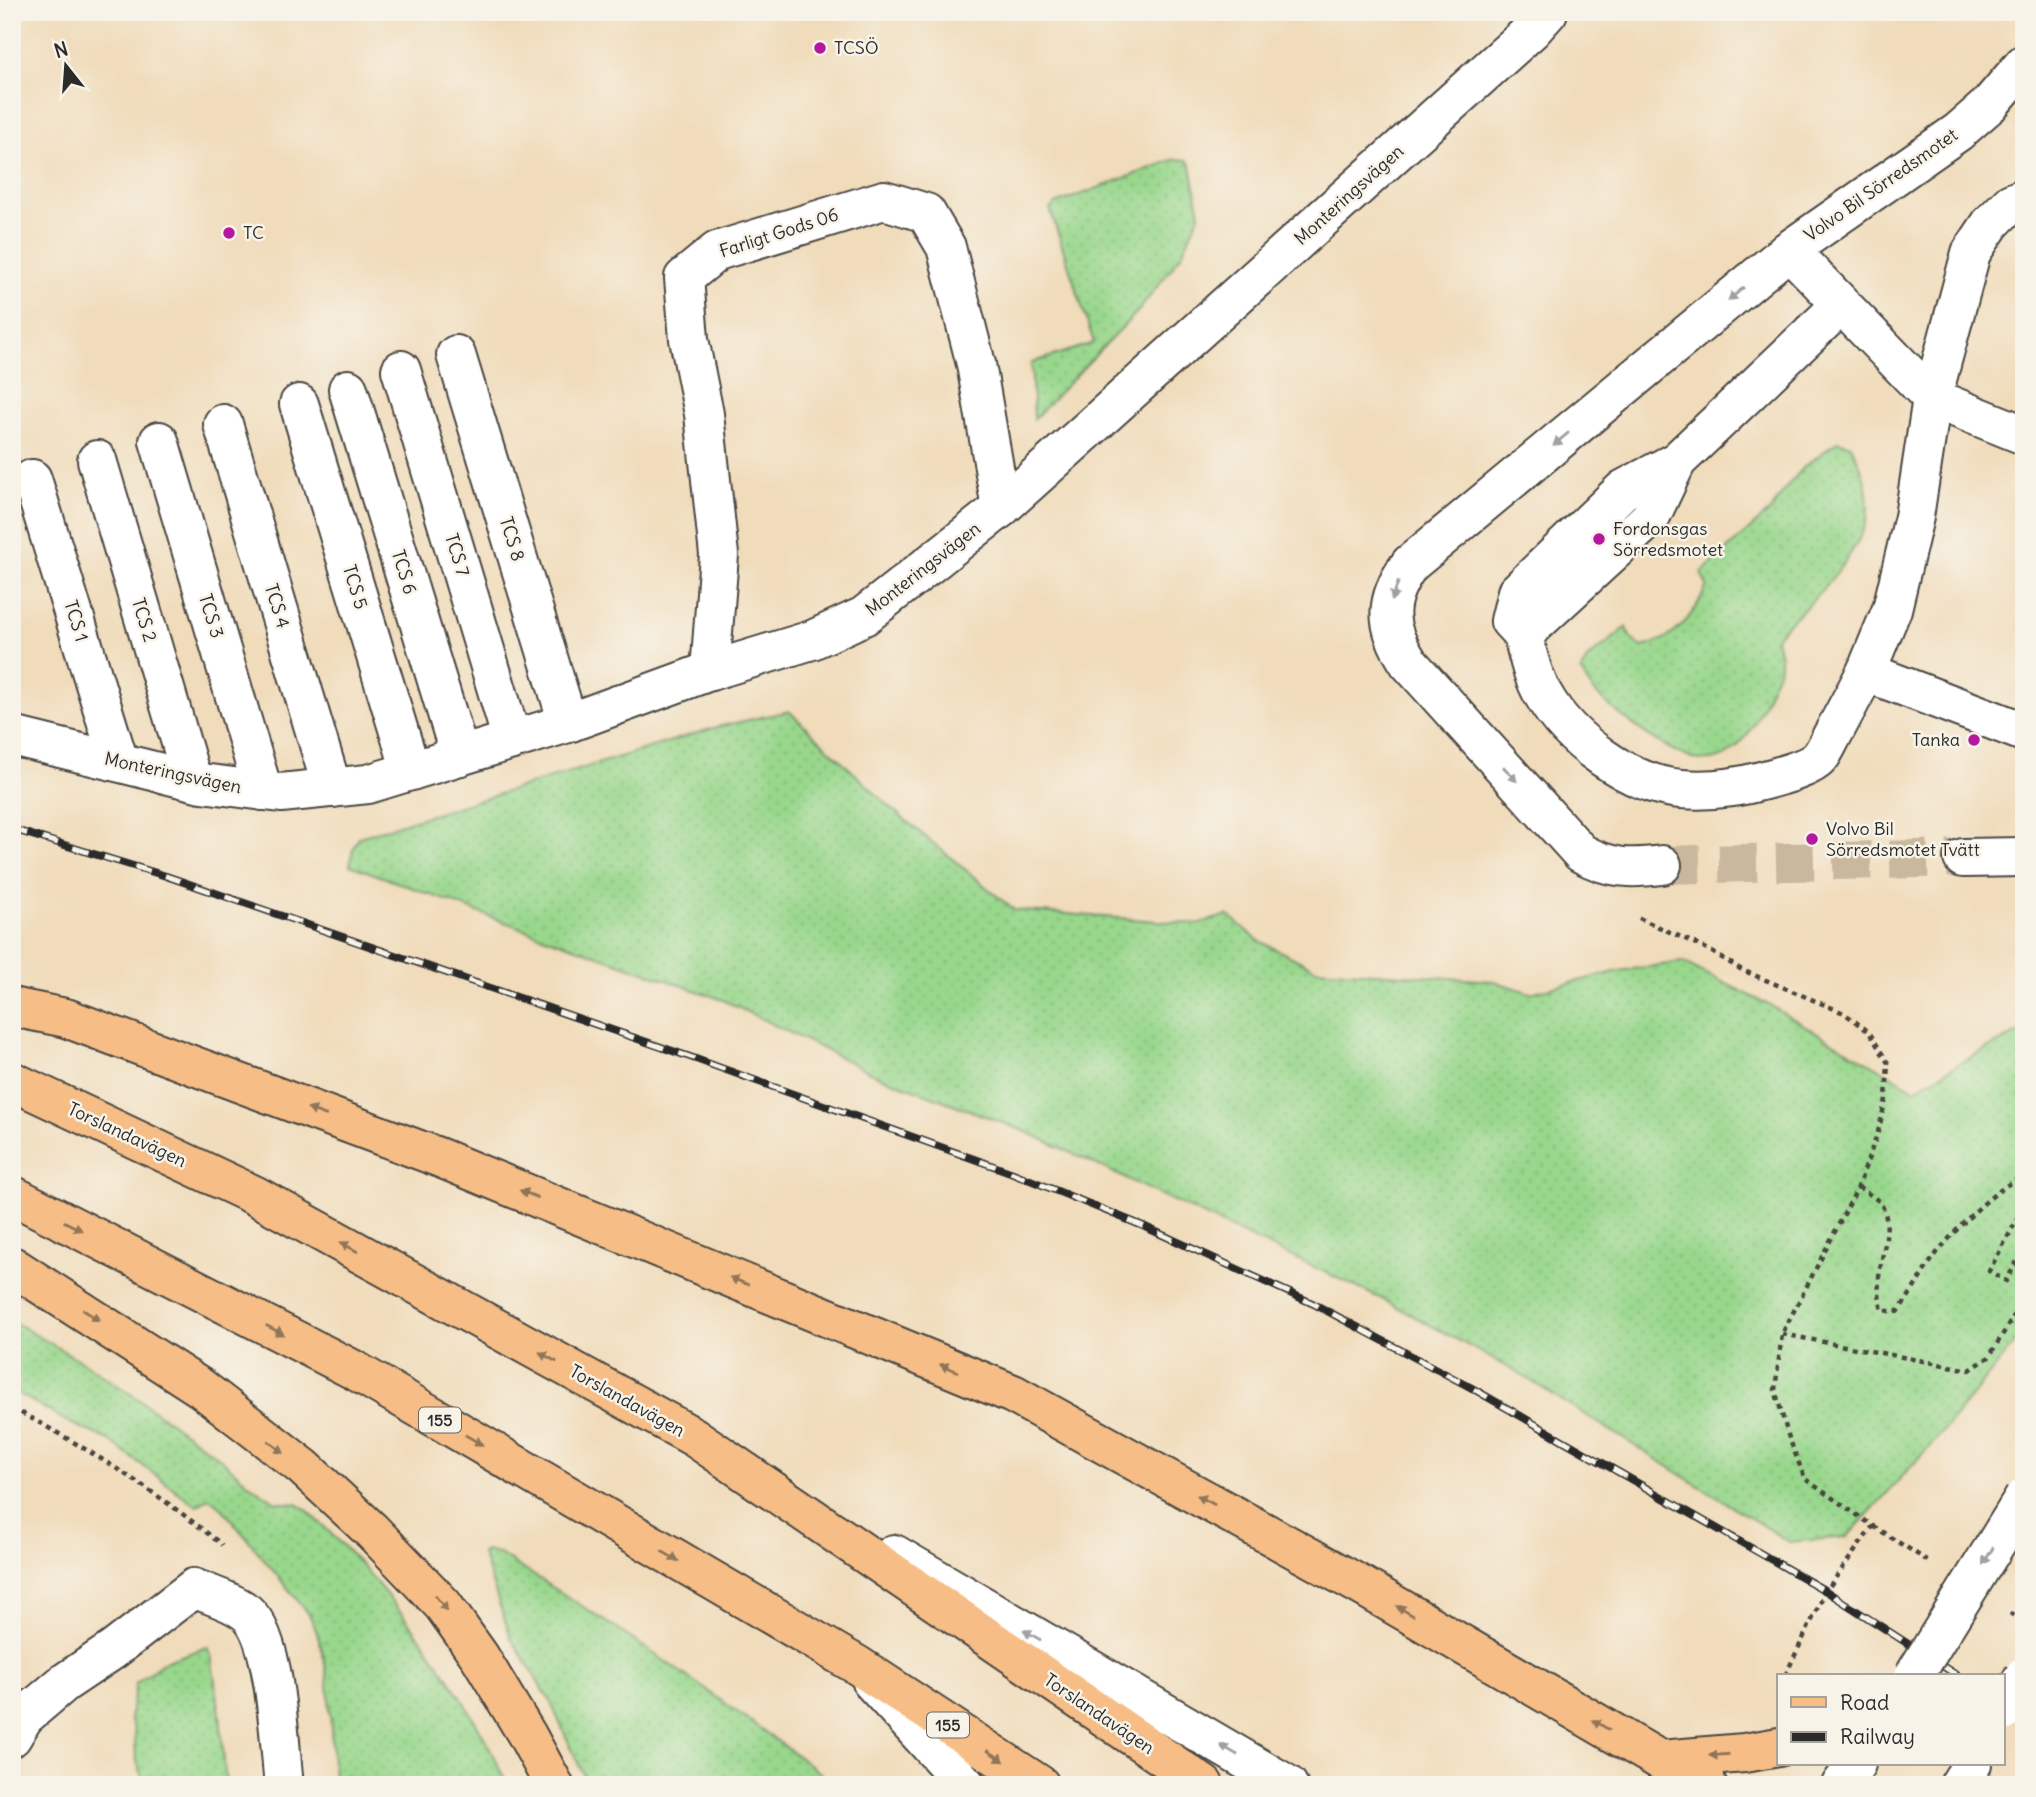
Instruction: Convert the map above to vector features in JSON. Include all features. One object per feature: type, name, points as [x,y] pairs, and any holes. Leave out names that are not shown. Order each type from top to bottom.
[{"type":"main road","points":[[12,1007],[66,1018],[438,1157],[1013,1394],[1362,1586],[1707,1785]]},
{"type":"main road","name":"Torslandavägen","points":[[12,1081],[254,1195],[694,1437],[1204,1785]]},
{"type":"main road","name":"155","points":[[12,1195],[356,1371],[857,1665],[1040,1785]]},
{"type":"main road","points":[[12,1266],[201,1388],[303,1467],[372,1531],[443,1605],[480,1657],[554,1785]]},
{"type":"main road","points":[[1660,1760],[1777,1747]]},
{"type":"street","name":"Monteringsvägen","points":[[12,736],[192,780],[263,791],[281,793],[368,784],[568,723],[709,671],[812,640],[864,616],[1001,508],[1532,19]]},
{"type":"street","name":"Volvo Bil Sörredsmotet","points":[[2024,64],[1989,105],[1958,132],[1789,250],[1932,398],[2024,435]]},
{"type":"street","points":[[1841,305],[1676,461],[1650,518],[1523,635],[1532,669],[1544,696],[1571,731],[1616,766],[1646,781],[1680,789],[1717,789],[1790,773],[1819,759],[1866,672],[1892,609],[1914,517],[1932,398],[1971,253],[1991,222],[2011,203],[2024,198]]},
{"type":"street","name":"Farligt Gods 06","points":[[709,671],[719,555],[704,414],[689,339],[684,278],[717,251],[884,200],[926,213],[946,247],[976,364],[1001,508]]},
{"type":"street","points":[[1662,865],[1627,868],[1600,863],[1581,853],[1409,663],[1399,648],[1393,631],[1391,595],[1410,564],[1789,250]]},
{"type":"street","name":"TCS 8","points":[[456,355],[568,723]]},
{"type":"street","name":"TCS 7","points":[[401,370],[512,740]]},
{"type":"street","name":"TCS 6","points":[[348,388],[460,756]]},
{"type":"street","name":"TCS 5","points":[[299,404],[411,771]]},
{"type":"street","name":"TCS 4","points":[[223,424],[332,788]]},
{"type":"street","name":"TCS 3","points":[[159,441],[263,791]]},
{"type":"street","name":"TCS 2","points":[[97,460],[192,780]]},
{"type":"street","name":"TCS 1","points":[[32,479],[119,762]]},
{"type":"street","points":[[1866,672],[2024,732]]},
{"type":"street","points":[[1964,858],[2024,857]]},
{"type":"street","points":[[694,1437],[1288,1785]]},
{"type":"street","points":[[1915,1674],[2024,1498]]},
{"type":"street","points":[[12,1737],[24,1717],[64,1683],[113,1650],[194,1588],[245,1610],[261,1629],[273,1677],[284,1785]]},
{"type":"street","points":[[857,1665],[966,1785]]},
{"type":"street","points":[[2004,1710],[2024,1676]]},
{"type":"street","points":[[1841,1785],[1855,1766]]},
{"type":"street","points":[[1959,1785],[1971,1766]]},
{"type":"path","points":[[1858,1187],[1880,1202],[1885,1216],[1886,1232],[1879,1275],[1879,1296],[1882,1310],[1897,1311],[1911,1295],[1940,1248],[2008,1183],[2024,1175]]},
{"type":"path","points":[[2024,1207],[1989,1271],[2006,1281],[2024,1249]]},
{"type":"path","points":[[1782,1334],[1970,1370],[1989,1357],[2024,1299]]},
{"type":"path","points":[[1786,1674],[1826,1591],[1845,1563]]},
{"type":"green space","points":[[1175,159],[1187,160],[1191,166],[1200,214],[1182,254],[1140,309],[1034,419],[1031,363],[1094,343],[1050,209],[1055,204]]},
{"type":"green space","points":[[1838,441],[1851,445],[1862,470],[1868,504],[1866,523],[1857,543],[1829,582],[1776,637],[1780,664],[1753,726],[1736,747],[1714,760],[1688,757],[1657,741],[1597,694],[1581,671],[1587,659],[1627,627],[1630,637],[1640,647],[1673,633],[1696,608],[1707,586],[1701,573],[1772,509],[1787,486],[1805,466]]},
{"type":"green space","points":[[789,711],[892,809],[1014,910],[1197,924],[1228,915],[1259,941],[1316,969],[1494,981],[1530,993],[1619,971],[1682,962],[1769,1005],[1915,1089],[2024,1030],[2024,1332],[1939,1436],[1847,1537],[1789,1542],[1515,1371],[1386,1301],[1027,1132],[876,1075],[723,1000],[350,865],[359,837],[717,727]]},
{"type":"green space","points":[[12,1321],[86,1364],[141,1401],[276,1502],[297,1504],[307,1510],[366,1571],[421,1638],[468,1710],[508,1785],[335,1785],[327,1676],[323,1654],[309,1614],[221,1507],[209,1498],[197,1506],[107,1439],[70,1423],[12,1390]]},
{"type":"green space","points":[[486,1551],[499,1554],[628,1636],[836,1785],[588,1785],[550,1701],[511,1638],[482,1553]]},
{"type":"green space","points":[[207,1647],[211,1655],[220,1714],[226,1785],[144,1785],[130,1719],[136,1683],[164,1662]]},
{"type":"tunnel","points":[[1662,865],[1963,858]]},
{"type":"railway","points":[[12,829],[166,876],[693,1058],[1013,1173],[1143,1226],[1314,1304],[1470,1387],[1826,1591],[1955,1674]]},
{"type":"railway","points":[[2004,1706],[2024,1718]]},
{"type":"place","name":"TCSÖ","points":[[820,48]]},
{"type":"place","name":"TC","points":[[229,233]]},
{"type":"place","name":"Fordonsgas Sörredsmotet","points":[[1599,539]]},
{"type":"place","name":"Tanka","points":[[1974,740]]},
{"type":"place","name":"Volvo Bil Sörredsmotet Tvätt","points":[[1812,839]]}]
